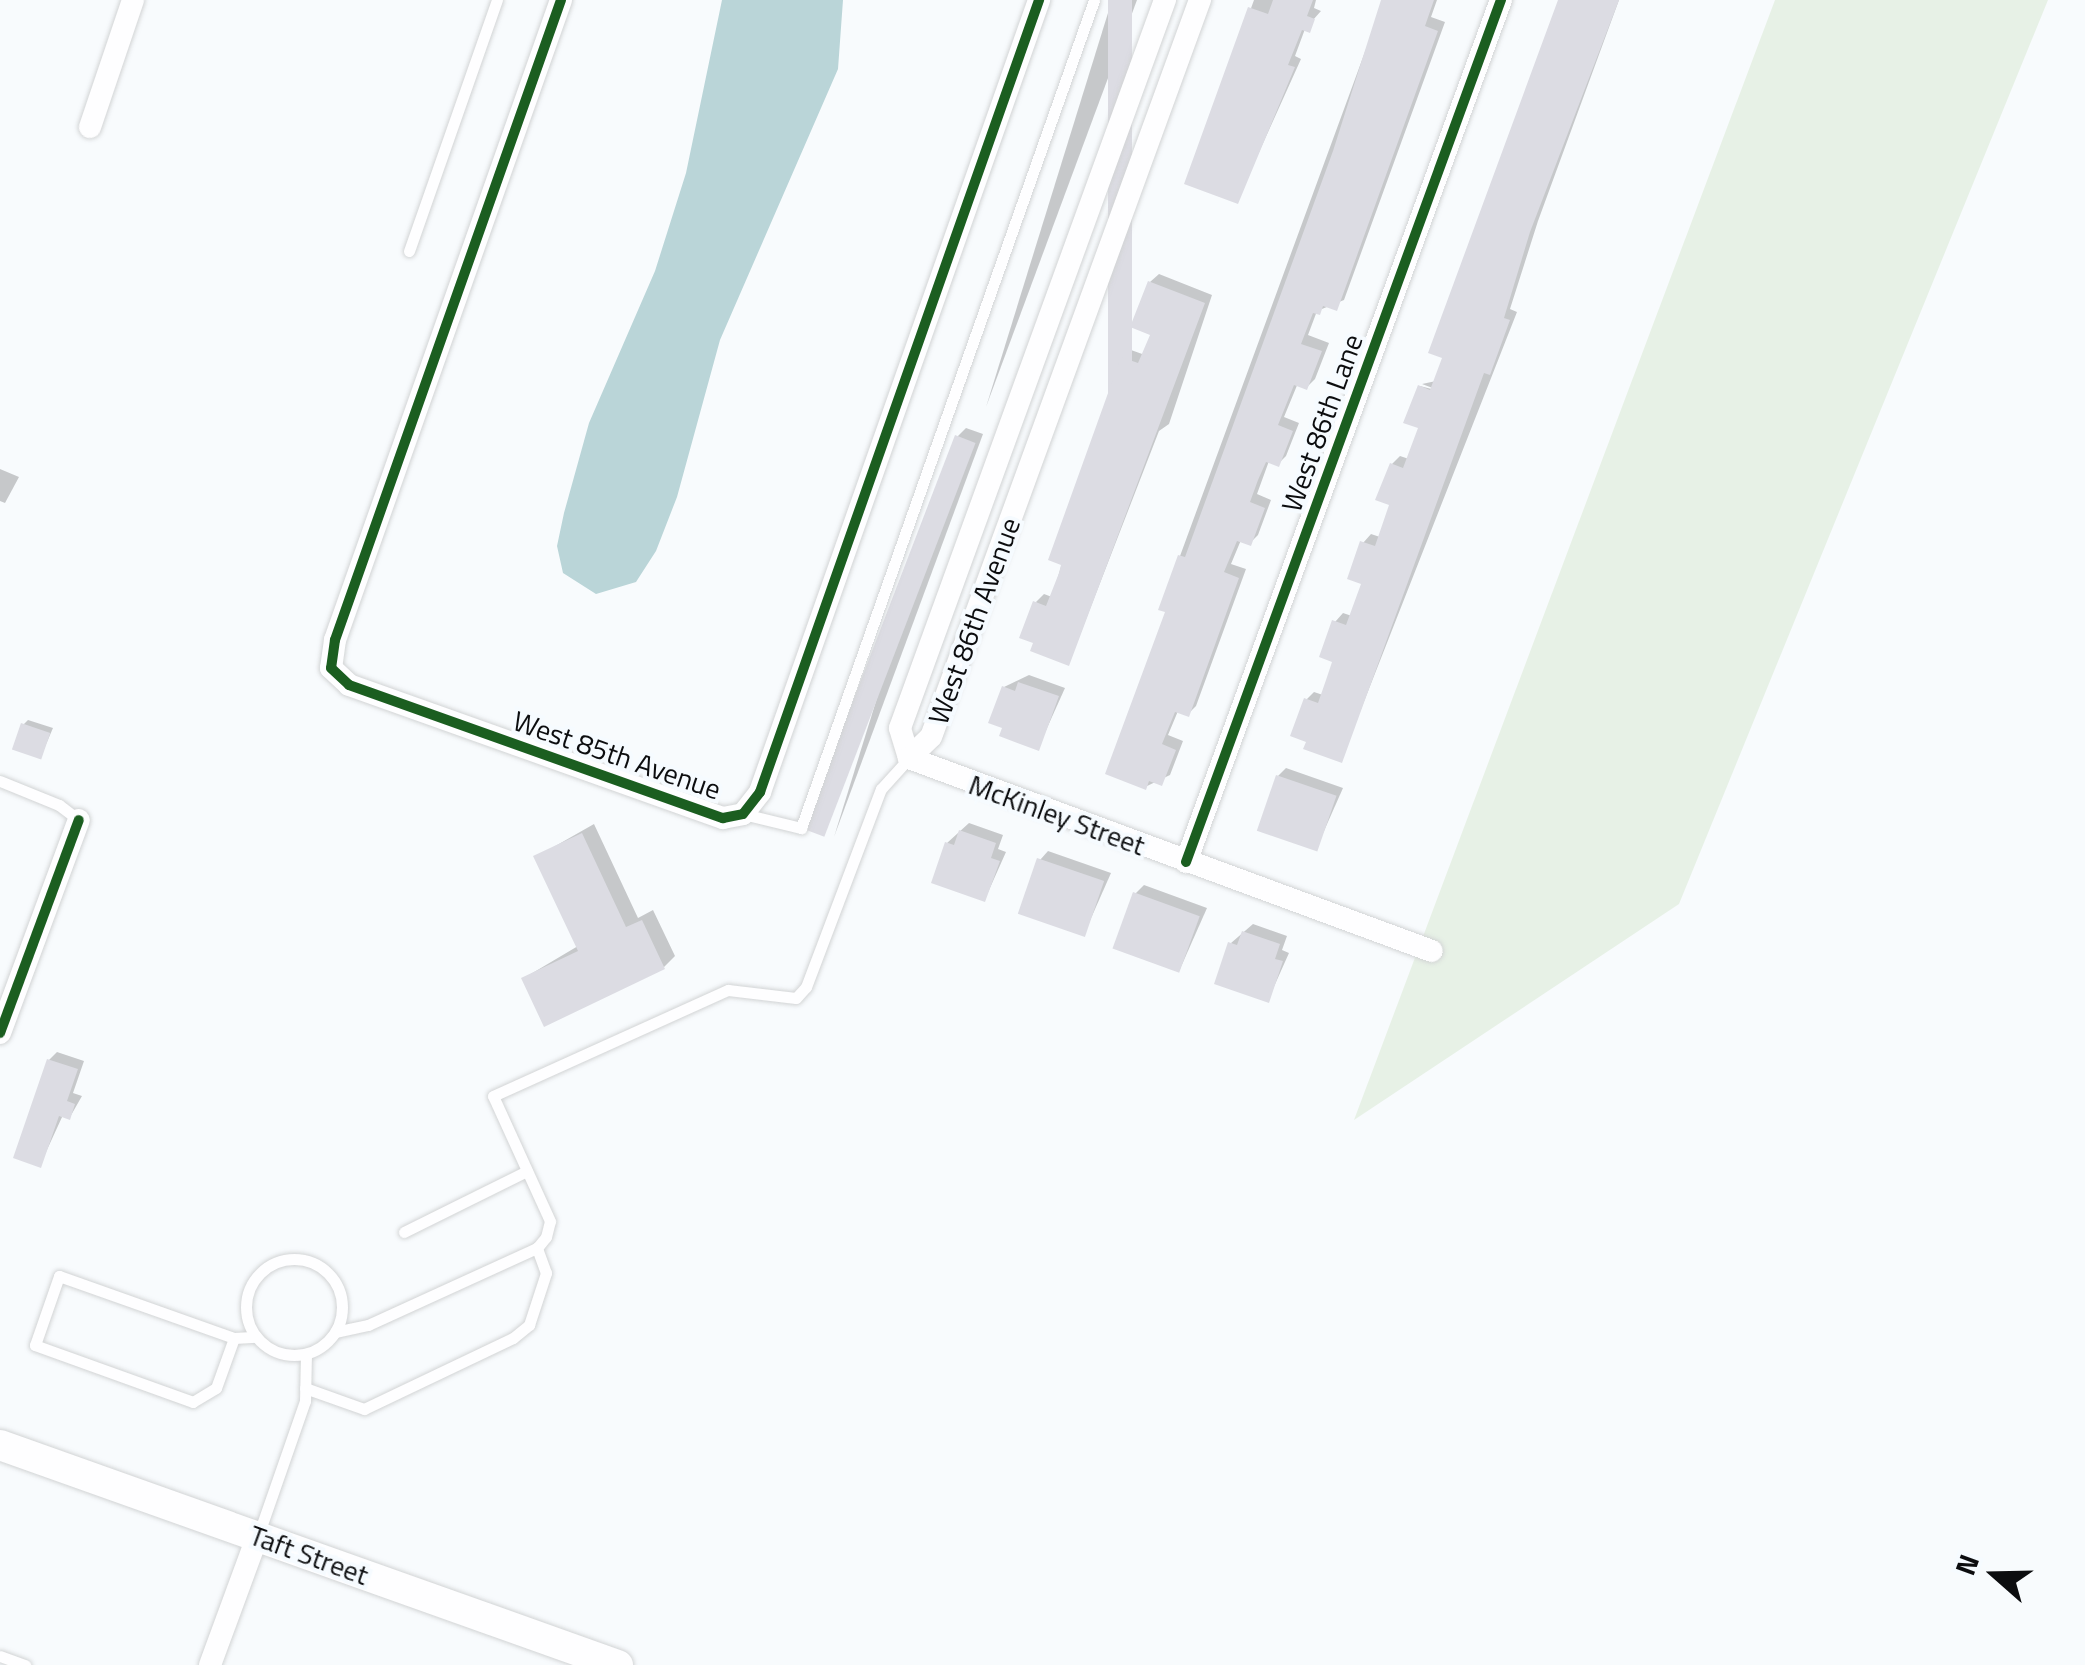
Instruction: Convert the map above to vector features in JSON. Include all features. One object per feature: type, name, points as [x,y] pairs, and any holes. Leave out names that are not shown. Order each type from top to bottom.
[{"type":"main road","name":"Taft Street","points":[[0,1445],[618,1665]]},
{"type":"street","points":[[90,127],[132,0]]},
{"type":"street","name":"West 85th Avenue","points":[[561,0],[334,640],[331,668],[350,685],[723,818],[743,814],[760,792],[1039,0]]},
{"type":"street","name":"West 86th Avenue","points":[[1164,0],[900,728],[909,758],[932,737],[1200,0]]},
{"type":"street","name":"West 86th Lane","points":[[1186,862],[1501,0]]},
{"type":"street","name":"McKinley Street","points":[[909,758],[1432,951]]},
{"type":"street","points":[[0,1033],[78,820]]},
{"type":"street","points":[[210,1665],[257,1537]]},
{"type":"lane","points":[[410,252],[497,0]]},
{"type":"lane","points":[[743,814],[801,828],[1094,0]]},
{"type":"lane","points":[[335,1332],[341,1301],[328,1272],[299,1259],[268,1266],[248,1292],[248,1323],[256,1337],[278,1353],[306,1354],[335,1332],[368,1325],[537,1248],[550,1221],[493,1096],[728,990],[780,1000],[806,988],[882,789],[909,758]]},
{"type":"lane","points":[[0,781],[59,805],[78,820]]},
{"type":"lane","points":[[404,1232],[527,1171]]},
{"type":"lane","points":[[305,1388],[364,1409],[513,1338],[529,1325],[546,1273],[537,1248]]},
{"type":"lane","points":[[234,1338],[216,1388],[193,1402],[35,1345],[59,1276],[234,1338],[256,1337]]},
{"type":"lane","points":[[257,1537],[305,1388],[306,1354]]},
{"type":"lane","points":[[3,1660],[25,1665]]},
{"type":"shaded area","points":[[1775,0],[2048,0],[1679,904],[1354,1120]]},
{"type":"water","points":[[722,0],[843,0],[838,69],[720,340],[677,497],[656,551],[636,582],[596,594],[563,573],[557,546],[564,513],[589,423],[655,271],[686,173]]},
{"type":"building","points":[[1108,0],[1132,0],[1132,427],[1108,427]]},
{"type":"building","points":[[1273,0],[1313,0],[1307,16],[1315,19],[1310,33],[1302,30],[1288,65],[1295,67],[1238,204],[1184,184],[1248,7],[1268,14]]},
{"type":"building","points":[[1381,0],[1434,0],[1425,26],[1438,31],[1337,311],[1323,306],[1320,315],[1313,313],[1301,344],[1322,351],[1307,390],[1294,385],[1278,425],[1293,431],[1279,467],[1266,462],[1258,480],[1250,502],[1265,508],[1251,546],[1237,541],[1224,572],[1239,578],[1189,717],[1175,712],[1162,744],[1176,750],[1162,786],[1149,781],[1146,790],[1105,774],[1165,612],[1158,610],[1178,555],[1185,557],[1333,151]]},
{"type":"building","points":[[1558,0],[1619,0],[1530,232],[1504,318],[1510,320],[1490,375],[1484,373],[1342,763],[1303,749],[1306,742],[1290,736],[1304,698],[1318,703],[1332,662],[1319,657],[1332,620],[1346,625],[1361,584],[1347,579],[1360,541],[1375,546],[1389,505],[1375,500],[1390,463],[1403,468],[1418,428],[1403,423],[1418,385],[1430,390],[1442,358],[1428,353]]},
{"type":"building","points":[[1148,281],[1205,303],[1069,666],[1030,651],[1033,643],[1019,638],[1033,601],[1046,606],[1059,573],[1061,565],[1048,560],[1121,357],[1138,363],[1150,335],[1130,327]]},
{"type":"building","points":[[955,435],[976,443],[824,837],[804,829]]},
{"type":"building","points":[[1018,682],[1059,696],[1039,751],[999,736],[1002,728],[988,723],[1002,686],[1015,691]]},
{"type":"building","points":[[21,723],[50,733],[41,760],[12,749]]},
{"type":"building","points":[[1276,775],[1337,796],[1317,852],[1257,831]]},
{"type":"building","points":[[959,830],[996,843],[991,858],[1000,861],[985,902],[931,883],[945,842],[954,845]]},
{"type":"building","points":[[582,833],[626,927],[642,920],[665,969],[544,1027],[521,978],[578,951],[533,856]]},
{"type":"building","points":[[1037,858],[1104,881],[1085,937],[1018,914]]},
{"type":"building","points":[[1133,892],[1200,916],[1179,973],[1112,948]]},
{"type":"building","points":[[1242,931],[1280,944],[1275,959],[1283,961],[1269,1003],[1214,984],[1228,942],[1237,945]]},
{"type":"building","points":[[47,1059],[78,1069],[67,1101],[75,1104],[70,1120],[59,1116],[41,1168],[13,1158]]},
{"type":"cycle path","points":[[561,0],[335,640],[331,668],[349,685],[723,818],[743,814],[760,792],[1039,0]]},
{"type":"cycle path","points":[[1186,862],[1501,0]]},
{"type":"cycle path","points":[[0,1033],[79,820]]}]
